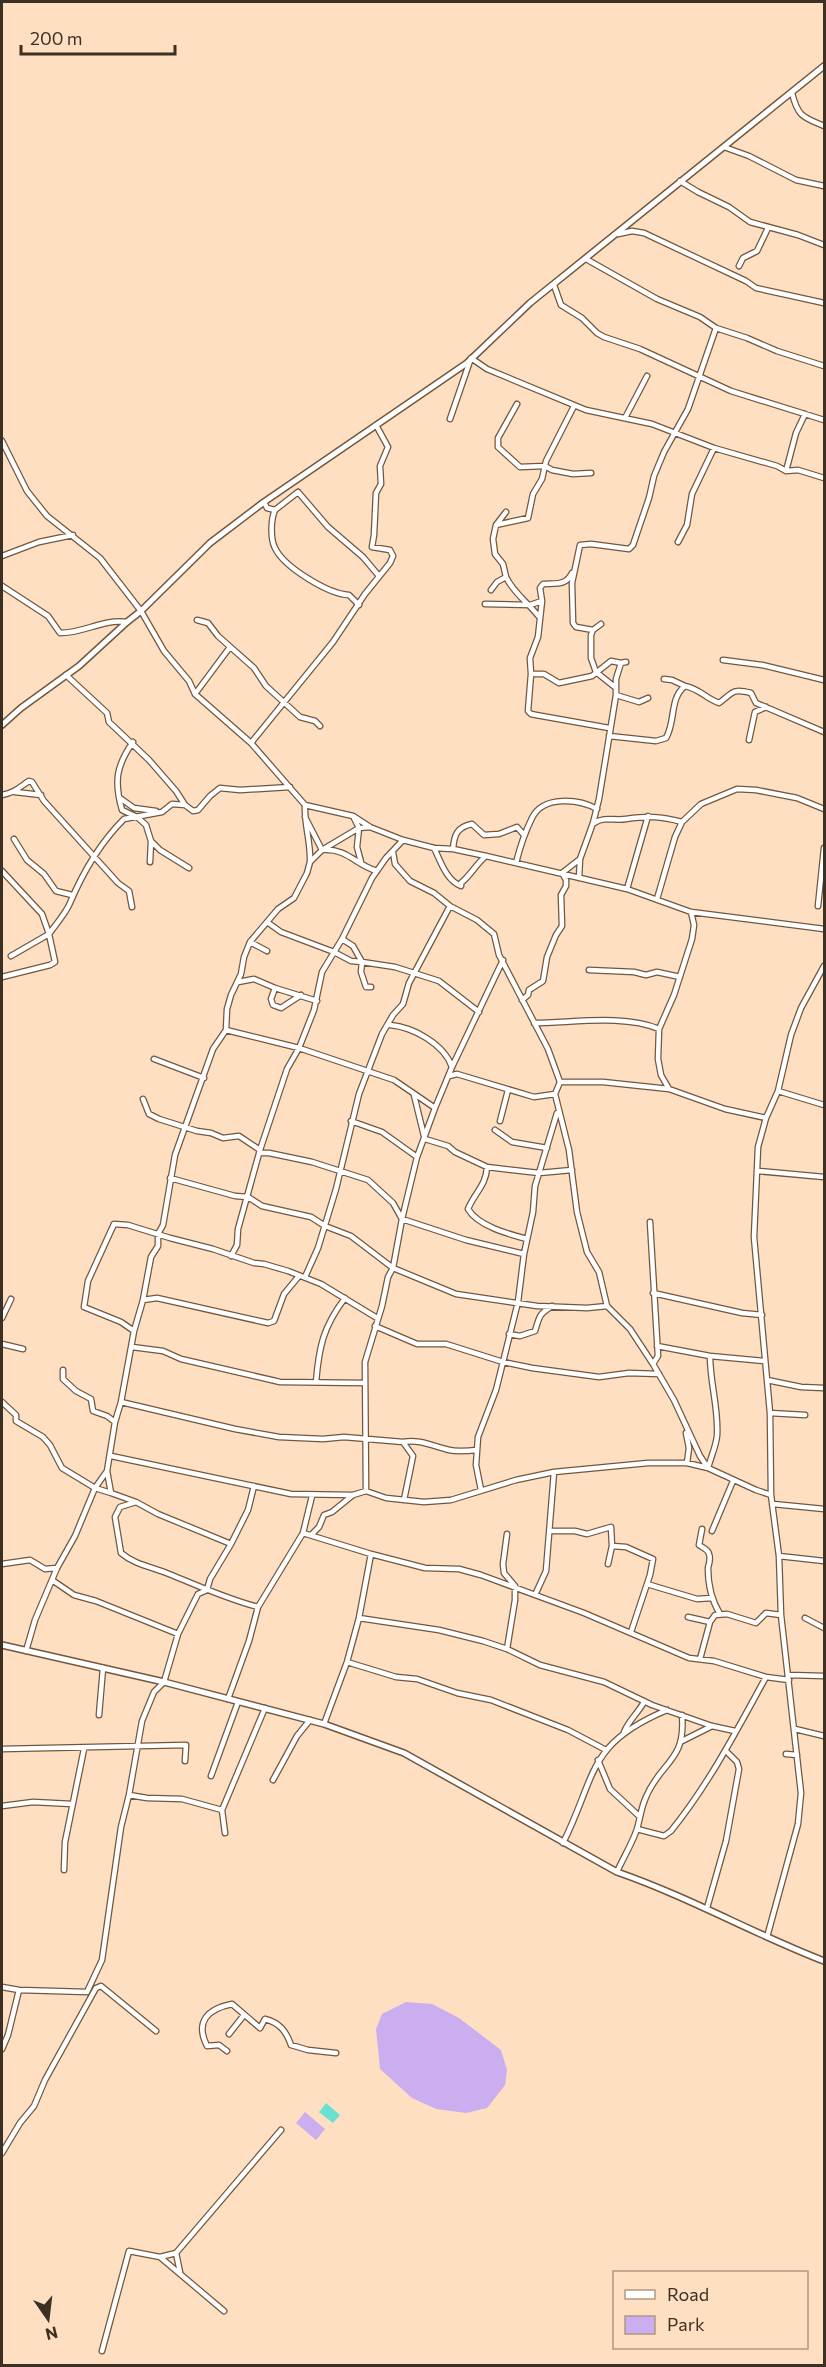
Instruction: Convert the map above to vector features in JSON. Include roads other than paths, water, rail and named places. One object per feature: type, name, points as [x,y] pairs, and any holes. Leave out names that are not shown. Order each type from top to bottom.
[{"type":"street","points":[[2,725],[66,675],[141,611],[210,543],[471,358],[530,303],[825,66]]},
{"type":"street","points":[[792,93],[800,114],[806,120],[825,126]]},
{"type":"street","points":[[724,147],[749,156],[796,180],[825,186]]},
{"type":"street","points":[[680,181],[729,207],[750,222],[825,245]]},
{"type":"street","points":[[739,266],[743,258],[757,251],[768,228]]},
{"type":"street","points":[[618,234],[632,231],[644,233],[746,280],[756,288],[825,303]]},
{"type":"street","points":[[586,259],[657,299],[700,317],[716,328],[825,366]]},
{"type":"street","points":[[554,285],[561,305],[582,318],[597,333],[640,349],[731,391],[825,420]]},
{"type":"street","points":[[601,624],[592,630],[576,627],[573,623],[572,583],[580,545],[591,544],[629,549],[633,545],[654,476],[688,409],[716,328]]},
{"type":"street","points":[[471,358],[487,369],[574,406],[652,423],[714,448],[777,466],[786,471],[798,470],[825,478]]},
{"type":"street","points":[[450,419],[471,358]]},
{"type":"street","points":[[625,418],[647,376]]},
{"type":"street","points":[[517,404],[498,438],[498,447],[520,467],[545,466],[552,470],[573,474],[591,473]]},
{"type":"street","points":[[496,525],[528,518],[533,494],[542,479],[552,447],[574,406]]},
{"type":"street","points":[[786,471],[796,433],[805,414]]},
{"type":"street","points":[[251,743],[333,642],[393,556],[390,550],[372,547],[376,493],[381,484],[380,466],[388,447],[376,425]]},
{"type":"street","points":[[2,441],[27,491],[47,516],[100,558],[141,611],[164,651],[189,681],[195,693],[251,743],[306,805],[353,816],[370,827],[403,840],[434,848],[453,849],[486,856],[627,889],[691,912],[825,929]]},
{"type":"street","points":[[678,542],[687,525],[692,495],[714,448]]},
{"type":"street","points":[[359,605],[349,595],[338,595],[290,567],[274,547],[272,518],[274,510],[298,492],[328,527],[363,556],[379,576]]},
{"type":"street","points":[[266,505],[274,510]]},
{"type":"street","points":[[266,505],[272,518]]},
{"type":"street","points":[[506,512],[496,525],[493,539],[495,554],[502,564],[510,586],[530,604],[540,618]]},
{"type":"street","points":[[2,555],[39,542],[73,536]]},
{"type":"street","points":[[575,567],[569,580],[562,584],[543,584],[540,588],[542,601],[538,637],[530,658],[528,706],[531,714],[609,728]]},
{"type":"street","points":[[491,590],[497,582],[506,577]]},
{"type":"street","points":[[2,586],[48,616],[60,633],[72,632],[112,620],[127,622]]},
{"type":"street","points":[[485,603],[530,604],[542,601]]},
{"type":"street","points":[[197,620],[208,623],[254,668],[266,686],[300,717],[315,721],[320,726]]},
{"type":"street","points":[[592,630],[591,658],[596,672],[615,687]]},
{"type":"street","points":[[195,693],[230,647]]},
{"type":"street","points":[[723,660],[762,665],[825,680]]},
{"type":"street","points":[[531,674],[544,674],[559,683],[592,676],[611,661],[624,662],[615,687],[616,695],[597,809],[580,859],[579,878]]},
{"type":"street","points":[[66,675],[107,713],[109,722],[133,742],[176,791],[185,805],[193,811],[198,810],[220,788],[240,790],[290,787]]},
{"type":"street","points":[[664,679],[696,688],[710,700],[719,703],[726,695],[739,690],[751,693],[756,703],[825,732]]},
{"type":"street","points":[[609,736],[656,741],[666,738],[672,728],[675,697],[685,686]]},
{"type":"street","points":[[616,695],[639,702],[648,698]]},
{"type":"street","points":[[749,740],[755,712],[766,707]]},
{"type":"street","points":[[133,742],[118,767],[118,797],[122,810],[137,817],[146,825],[151,841],[150,862]]},
{"type":"street","points":[[15,792],[30,781],[32,782],[40,795],[118,883],[129,891],[132,907]]},
{"type":"street","points":[[657,899],[675,837],[682,822],[701,804],[737,789],[756,790],[797,798],[825,809]]},
{"type":"street","points":[[2,795],[15,792],[40,795]]},
{"type":"street","points":[[118,797],[134,808],[162,812]]},
{"type":"street","points":[[516,863],[524,835],[536,812],[560,801],[589,805],[597,809]]},
{"type":"street","points":[[11,956],[49,934],[70,903],[72,895],[95,855],[124,819],[162,812],[172,804],[185,805]]},
{"type":"street","points":[[26,1651],[35,1620],[57,1568],[75,1536],[111,1456],[115,1422],[134,1331],[143,1300],[151,1257],[158,1246],[158,1234],[163,1226],[175,1155],[213,1049],[226,1030],[226,1009],[250,942],[278,909],[294,898],[307,873],[311,851],[304,817],[306,805]]},
{"type":"street","points":[[353,816],[358,828],[357,847],[361,862]]},
{"type":"street","points":[[593,823],[601,819],[648,816],[682,822]]},
{"type":"street","points":[[627,889],[648,816]]},
{"type":"street","points":[[304,817],[322,850]]},
{"type":"street","points":[[453,849],[454,835],[457,831],[472,824],[484,835],[499,834],[517,827],[524,835]]},
{"type":"street","points":[[310,862],[322,850],[358,828],[370,827]]},
{"type":"street","points":[[14,839],[27,860],[44,874],[56,891],[72,895]]},
{"type":"street","points":[[231,1256],[237,1245],[238,1229],[260,1151],[287,1070],[299,1048],[317,1000],[322,972],[342,939],[372,878],[403,840]]},
{"type":"street","points":[[151,841],[160,850],[189,868]]},
{"type":"street","points":[[434,848],[446,873],[457,885],[461,886],[476,864],[486,856]]},
{"type":"street","points":[[818,906],[825,848]]},
{"type":"street","points":[[322,850],[335,849],[361,862],[372,878]]},
{"type":"street","points":[[393,852],[395,864],[410,881],[477,920],[494,934],[502,960],[548,1049],[560,1083],[555,1094],[572,1170],[577,1212],[587,1252],[599,1272],[607,1306],[630,1329],[653,1364],[708,1468]]},
{"type":"street","points":[[562,873],[580,859]]},
{"type":"street","points":[[367,868],[377,870]]},
{"type":"street","points":[[2,871],[42,914],[55,962],[2,977]]},
{"type":"street","points":[[522,1000],[528,995],[528,990],[543,981],[547,957],[562,926],[561,895],[566,886],[566,880],[562,873]]},
{"type":"street","points":[[305,1277],[325,1226],[359,1094],[382,1034],[390,1025],[393,1015],[403,1004],[406,991],[450,906]]},
{"type":"street","points":[[669,1089],[661,1075],[658,1059],[659,1029],[680,977],[692,939],[694,925],[691,912]]},
{"type":"street","points":[[267,922],[351,962],[416,972],[439,981],[479,1012]]},
{"type":"street","points":[[342,939],[353,946],[362,962],[363,980],[366,987],[371,987]]},
{"type":"street","points":[[250,942],[267,951]]},
{"type":"street","points":[[366,1491],[365,1362],[388,1277],[393,1268],[417,1157],[452,1066],[502,960]]},
{"type":"street","points":[[768,1937],[798,1824],[801,1793],[781,1615],[778,1556],[771,1495],[770,1413],[754,1237],[758,1147],[766,1118],[778,1091],[795,1026],[817,976],[825,966]]},
{"type":"street","points":[[589,970],[634,972],[646,975],[657,972],[680,977]]},
{"type":"street","points":[[237,982],[254,979],[275,988],[317,1000]]},
{"type":"street","points":[[275,988],[271,999],[273,1005],[278,1008],[285,1007],[301,995]]},
{"type":"street","points":[[534,1023],[604,1021],[643,1024],[659,1029]]},
{"type":"street","points":[[390,1025],[401,1026],[437,1046],[448,1056],[457,1074]]},
{"type":"street","points":[[226,1030],[299,1048],[394,1080],[435,1108]]},
{"type":"street","points":[[154,1059],[204,1078]]},
{"type":"street","points":[[449,1076],[457,1074],[534,1097],[555,1094]]},
{"type":"street","points":[[560,1083],[603,1082],[669,1089],[725,1109],[766,1118]]},
{"type":"street","points":[[500,1121],[508,1090]]},
{"type":"street","points":[[778,1091],[825,1105]]},
{"type":"street","points":[[414,1095],[425,1138]]},
{"type":"street","points":[[143,1099],[149,1114],[185,1127],[223,1138],[239,1136],[260,1151],[312,1162],[368,1180],[393,1203],[402,1219],[466,1240],[524,1254]]},
{"type":"street","points":[[481,1490],[476,1465],[478,1437],[496,1390],[518,1302],[539,1173],[558,1110]]},
{"type":"street","points":[[351,1121],[382,1132],[417,1157]]},
{"type":"street","points":[[495,1130],[512,1142],[547,1148]]},
{"type":"street","points":[[425,1138],[448,1146],[455,1152],[487,1167],[539,1173],[572,1170]]},
{"type":"street","points":[[487,1167],[484,1184],[471,1199],[468,1209],[472,1216],[502,1233],[527,1239]]},
{"type":"street","points":[[758,1170],[825,1177]]},
{"type":"street","points":[[171,1178],[235,1196],[248,1197],[262,1206],[311,1216],[325,1226],[351,1236],[393,1268],[456,1294],[552,1306],[587,1308],[607,1306]]},
{"type":"street","points":[[650,1222],[658,1356],[653,1364]]},
{"type":"street","points":[[134,1331],[121,1322],[84,1307],[88,1281],[114,1224],[128,1225],[305,1277],[377,1318]]},
{"type":"street","points":[[163,1226],[170,1238]]},
{"type":"street","points":[[143,1300],[157,1298],[268,1323],[274,1321],[284,1294],[299,1276]]},
{"type":"street","points":[[654,1293],[742,1313],[762,1315]]},
{"type":"street","points":[[316,1382],[321,1340],[332,1316],[345,1298]]},
{"type":"street","points":[[2,1318],[11,1299]]},
{"type":"street","points":[[509,1334],[520,1336],[535,1331],[537,1318],[552,1306]]},
{"type":"street","points":[[375,1326],[417,1344],[446,1344],[503,1362],[599,1377],[629,1373],[659,1374]]},
{"type":"street","points":[[2,1344],[22,1349]]},
{"type":"street","points":[[657,1346],[710,1356],[765,1361]]},
{"type":"street","points":[[132,1347],[163,1351],[181,1359],[280,1382],[364,1383]]},
{"type":"street","points":[[708,1468],[717,1438],[710,1356]]},
{"type":"street","points":[[63,1370],[63,1379],[76,1391],[91,1399],[93,1411],[115,1422]]},
{"type":"street","points":[[767,1380],[801,1387],[825,1388]]},
{"type":"street","points":[[2,1402],[16,1415],[16,1421],[44,1437],[62,1468],[95,1488],[136,1502],[158,1514],[231,1544]]},
{"type":"street","points":[[121,1402],[279,1437],[364,1438],[403,1442],[413,1440],[452,1451],[477,1450]]},
{"type":"street","points":[[770,1413],[805,1415]]},
{"type":"street","points":[[685,1426],[689,1448],[687,1463]]},
{"type":"street","points":[[403,1442],[413,1456]]},
{"type":"street","points":[[404,1500],[413,1456],[421,1443]]},
{"type":"street","points":[[111,1456],[291,1494],[353,1496]]},
{"type":"street","points":[[311,1535],[319,1527],[324,1515],[332,1512],[353,1496],[366,1491],[386,1498],[404,1500],[451,1500],[554,1472],[648,1463],[687,1463],[708,1468],[733,1481],[771,1495]]},
{"type":"street","points":[[106,1471],[111,1493]]},
{"type":"street","points":[[536,1595],[546,1571],[554,1472]]},
{"type":"street","points":[[712,1531],[733,1481]]},
{"type":"street","points":[[207,1590],[210,1579],[248,1510],[254,1486]]},
{"type":"street","points":[[228,1699],[249,1641],[258,1607],[303,1533],[312,1496]]},
{"type":"street","points":[[136,1502],[120,1507],[115,1517],[122,1553],[135,1562],[231,1600],[258,1607]]},
{"type":"street","points":[[773,1504],[825,1509]]},
{"type":"street","points":[[550,1531],[575,1531],[587,1534],[611,1527],[612,1546],[608,1564]]},
{"type":"street","points":[[702,1529],[699,1545],[708,1550],[711,1557],[708,1566],[712,1598],[720,1614]]},
{"type":"street","points":[[303,1533],[425,1568],[459,1569],[515,1586],[631,1632],[689,1658],[766,1677],[825,1676]]},
{"type":"street","points":[[507,1534],[504,1573],[515,1586],[507,1649]]},
{"type":"street","points":[[612,1546],[626,1547],[653,1559],[631,1632]]},
{"type":"street","points":[[324,1724],[347,1662],[371,1554]]},
{"type":"street","points":[[778,1556],[825,1561]]},
{"type":"street","points":[[2,1564],[30,1560],[45,1569],[57,1568]]},
{"type":"street","points":[[52,1580],[74,1595],[96,1601],[178,1634]]},
{"type":"street","points":[[647,1584],[697,1599],[712,1598]]},
{"type":"street","points":[[50,1587],[58,1585]]},
{"type":"street","points":[[2,1987],[19,1990],[87,1992],[102,1960],[121,1827],[139,1746],[142,1721],[154,1692],[164,1682],[178,1634],[198,1594],[207,1590]]},
{"type":"street","points":[[700,1659],[713,1617],[727,1614],[753,1623],[758,1622],[766,1613],[781,1615]]},
{"type":"street","points":[[688,1617],[711,1622]]},
{"type":"street","points":[[358,1618],[439,1630],[507,1649],[540,1665],[604,1682],[644,1702],[712,1726],[735,1731]]},
{"type":"street","points":[[805,1618],[825,1628]]},
{"type":"street","points":[[2,1645],[164,1682],[310,1720],[404,1753],[563,1844],[617,1872],[653,1884],[825,1961]]},
{"type":"street","points":[[347,1662],[396,1677],[417,1679],[457,1693],[491,1700],[568,1730],[606,1750]]},
{"type":"street","points":[[99,1715],[103,1668]]},
{"type":"street","points":[[637,1829],[664,1836],[671,1831],[726,1751],[766,1677]]},
{"type":"street","points":[[211,1776],[238,1702]]},
{"type":"street","points":[[624,1732],[629,1721],[644,1702]]},
{"type":"street","points":[[225,1833],[222,1810],[265,1708]]},
{"type":"street","points":[[563,1844],[598,1760],[624,1732],[667,1710]]},
{"type":"street","points":[[617,1872],[637,1829],[639,1816],[654,1780],[665,1770],[682,1741],[682,1715]]},
{"type":"street","points":[[273,1780],[297,1736],[310,1720]]},
{"type":"street","points":[[682,1741],[712,1726]]},
{"type":"street","points":[[795,1730],[825,1736]]},
{"type":"street","points":[[2,1749],[186,1745],[185,1761]]},
{"type":"street","points":[[64,1870],[65,1842],[84,1749]]},
{"type":"street","points":[[707,1908],[726,1841],[739,1769],[737,1762],[726,1751]]},
{"type":"street","points":[[786,1754],[796,1755]]},
{"type":"street","points":[[598,1760],[610,1789],[639,1816]]},
{"type":"street","points":[[129,1794],[147,1798],[182,1799],[222,1810]]},
{"type":"street","points":[[2,1806],[33,1802],[72,1804]]},
{"type":"street","points":[[2,2153],[20,2123],[34,2106],[45,2080],[96,1988],[100,1986],[156,2031]]},
{"type":"street","points":[[2,2049],[8,2035],[19,1990]]},
{"type":"street","points":[[227,2051],[219,2045],[207,2046],[201,2034],[208,2015],[216,2009],[232,2004],[260,2028],[265,2019],[276,2022],[286,2033],[291,2045],[308,2050],[336,2053]]},
{"type":"street","points":[[229,2034],[244,2015]]},
{"type":"street","points":[[102,2351],[129,2251],[160,2257],[176,2253],[280,2130]]},
{"type":"street","points":[[176,2253],[180,2272]]},
{"type":"street","points":[[160,2257],[224,2311]]},
{"type":"water","points":[[326,2103],[340,2115],[333,2123],[319,2112]]}]
